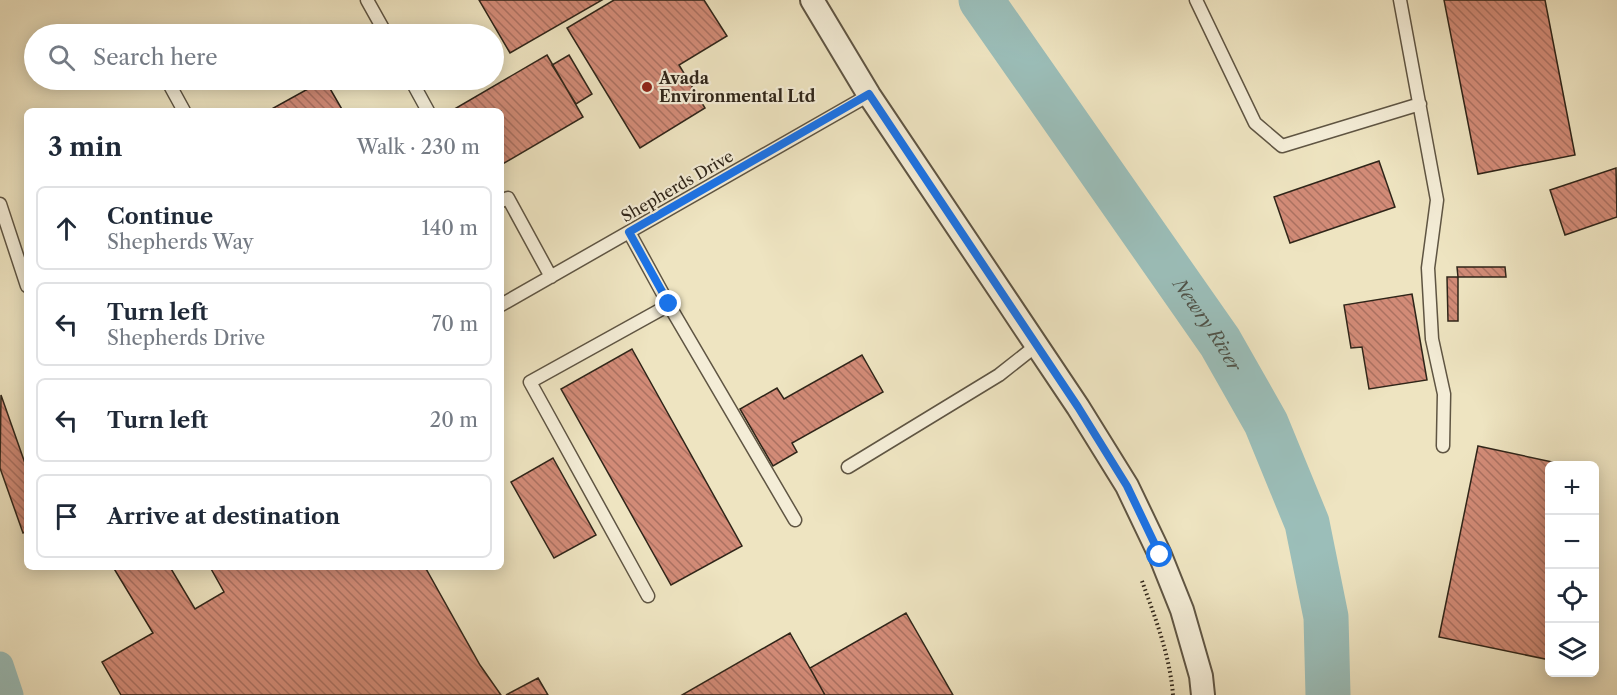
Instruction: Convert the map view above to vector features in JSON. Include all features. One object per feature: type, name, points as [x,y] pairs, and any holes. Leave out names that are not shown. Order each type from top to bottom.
[{"type":"street","points":[[812,0],[869,94],[1037,345],[1127,486],[1160,555],[1182,610],[1201,676],[1203,695]]},
{"type":"lane","points":[[367,0],[380,24]]},
{"type":"lane","points":[[1196,0],[1254,123],[1282,146],[1420,104]]},
{"type":"lane","points":[[1400,0],[1437,200],[1428,268],[1432,339],[1444,394],[1443,446]]},
{"type":"lane","points":[[172,90],[182,108]]},
{"type":"lane","points":[[416,90],[426,108]]},
{"type":"lane","name":"Shepherds Drive","points":[[504,303],[869,94]]},
{"type":"lane","points":[[504,200],[507,198],[550,277]]},
{"type":"lane","points":[[0,204],[24,277]]},
{"type":"lane","points":[[629,232],[795,520]]},
{"type":"lane","points":[[648,596],[530,382],[669,304]]},
{"type":"lane","points":[[848,467],[999,375],[1037,345]]},
{"type":"path","points":[[1141,578],[1171,677],[1173,695]]},
{"type":"building","points":[[479,0],[602,0],[510,53],[504,43],[504,24],[493,24]]},
{"type":"building","name":"Avada Environmental Ltd","points":[[614,0],[704,0],[727,36],[679,65],[705,108],[640,148],[567,28]]},
{"type":"building","points":[[1444,0],[1545,0],[1575,155],[1478,174]]},
{"type":"building","points":[[547,55],[583,117],[504,163],[504,108],[456,108],[487,90],[504,90],[504,80]]},
{"type":"building","points":[[569,55],[592,94],[576,104],[552,65]]},
{"type":"building","points":[[306,90],[331,90],[341,108],[273,108]]},
{"type":"building","points":[[1379,161],[1395,207],[1290,243],[1274,197]]},
{"type":"building","points":[[1616,168],[1617,217],[1565,235],[1550,190]]},
{"type":"building","points":[[1457,267],[1505,267],[1506,277],[1458,277]]},
{"type":"building","points":[[1447,277],[1458,277],[1458,321],[1448,321]]},
{"type":"building","points":[[1412,294],[1427,380],[1369,389],[1362,347],[1351,348],[1344,305]]},
{"type":"building","points":[[632,349],[742,546],[671,585],[561,389]]},
{"type":"building","points":[[862,355],[883,392],[792,443],[797,452],[773,466],[740,409],[777,388],[784,399]]},
{"type":"building","points":[[1,395],[24,460],[23,533],[0,468]]},
{"type":"building","points":[[1478,446],[1548,461],[1545,461],[1545,659],[1439,637]]},
{"type":"building","points":[[553,458],[596,535],[554,558],[511,482]]},
{"type":"building","points":[[115,570],[172,570],[195,609],[224,592],[212,570],[427,570],[480,665],[501,695],[121,695],[102,662],[153,633]]},
{"type":"building","points":[[906,613],[953,695],[825,695],[810,668]]},
{"type":"building","points":[[790,633],[825,695],[682,695]]},
{"type":"building","points":[[538,678],[548,695],[506,695]]},
{"type":"waterway","name":"Newry River","points":[[981,0],[1220,342],[1266,423],[1307,523],[1326,617],[1328,695]]},
{"type":"waterway","points":[[0,665],[10,695]]},
{"type":"place","name":"Avada Environmental Ltd","points":[[647,87]]},
{"type":"route","points":[[669,304],[629,232],[869,94],[1078,407],[1127,486],[1160,555]]}]
